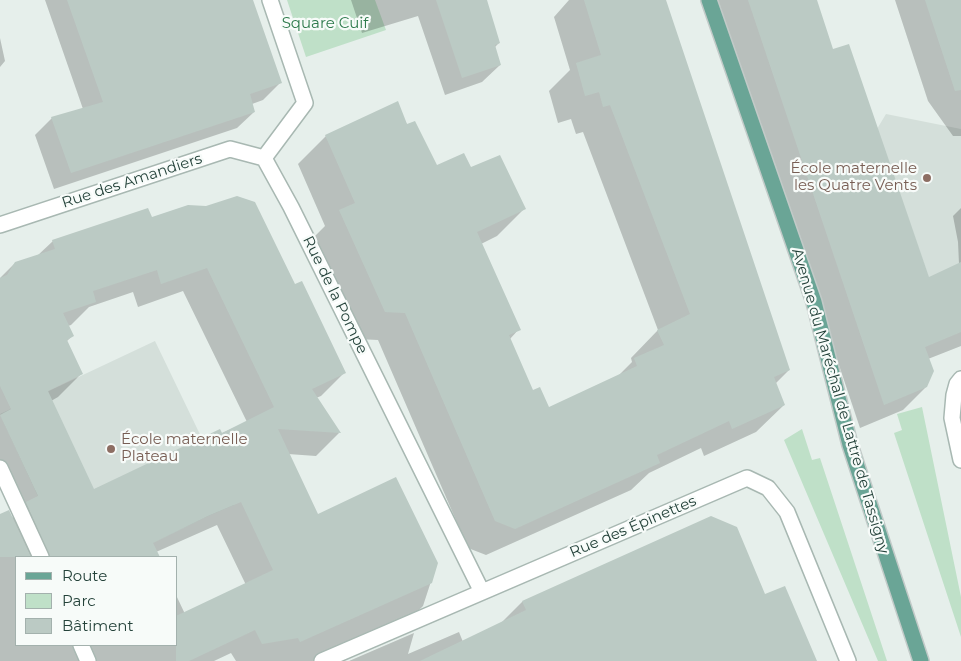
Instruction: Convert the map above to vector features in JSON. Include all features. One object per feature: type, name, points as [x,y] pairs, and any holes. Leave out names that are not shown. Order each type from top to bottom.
[{"type":"main road","name":"Avenue du Maréchal de Lattre de Tassigny","points":[[709,0],[814,302],[850,446],[921,661]]},
{"type":"street","points":[[264,158],[304,103],[270,0]]},
{"type":"street","name":"Rue des Amandiers","points":[[0,225],[230,149],[264,158]]},
{"type":"street","name":"Rue de la Pompe","points":[[264,158],[292,206],[482,592]]},
{"type":"street","points":[[961,379],[957,384],[954,395],[952,418],[961,460]]},
{"type":"street","points":[[0,468],[41,556]]},
{"type":"street","name":"Rue des Épinettes","points":[[322,661],[747,478],[768,488],[787,512],[848,661]]},
{"type":"street","points":[[81,646],[88,661]]},
{"type":"shaded area","name":"École maternelle les Quatre Vents","points":[[886,114],[961,129],[961,315],[929,278],[877,129]]},
{"type":"shaded area","name":"École maternelle Plateau","points":[[155,341],[234,505],[124,556],[66,556],[0,414]]},
{"type":"green space","name":"Square Cuif","points":[[287,0],[375,0],[386,30],[306,57]]},
{"type":"green space","points":[[922,407],[961,597],[961,637],[894,433],[902,430],[897,414]]},
{"type":"green space","points":[[802,429],[812,460],[820,458],[887,661],[878,661],[784,440]]},
{"type":"building","points":[[67,0],[253,0],[282,83],[250,94],[255,112],[71,173],[51,117],[103,102]]},
{"type":"building","points":[[436,0],[487,0],[500,43],[495,45],[501,65],[462,78]]},
{"type":"building","points":[[584,0],[666,0],[790,370],[774,377],[785,405],[732,429],[729,421],[657,455],[660,463],[515,529],[495,521],[405,313],[385,312],[339,210],[355,203],[325,135],[398,101],[407,124],[415,121],[437,165],[464,153],[471,167],[500,155],[526,209],[477,232],[521,330],[509,335],[533,390],[540,387],[549,407],[637,366],[634,358],[664,345],[657,330],[690,314],[610,105],[603,107],[599,92],[585,96],[576,63],[601,55]]},
{"type":"building","points":[[748,0],[817,0],[833,49],[849,44],[929,277],[961,262],[961,332],[925,347],[934,371],[927,387],[884,405]]},
{"type":"building","points":[[925,0],[961,0],[961,90],[955,91]]},
{"type":"building","points":[[237,196],[255,202],[295,284],[302,281],[346,373],[312,389],[341,433],[278,429],[318,514],[396,477],[438,563],[432,583],[300,642],[298,638],[262,644],[255,630],[189,661],[176,661],[178,615],[273,570],[241,502],[153,543],[160,556],[50,556],[26,502],[38,496],[0,415],[11,409],[0,386],[0,278],[7,275],[15,262],[55,249],[52,240],[148,208],[152,217],[188,205],[206,206]],"holes":[[[207,268],[274,407],[222,433],[220,429],[94,489],[48,391],[83,374],[67,340],[74,336],[63,313],[96,302],[93,291],[157,270],[161,284]]]},
{"type":"building","points":[[9,510],[31,556],[0,557],[0,514]]},
{"type":"building","points":[[711,516],[737,527],[765,594],[785,586],[817,661],[420,661],[526,610],[522,601]]},
{"type":"place","name":"École maternelle les Quatre Vents","points":[[927,178]]},
{"type":"place","name":"École maternelle Plateau","points":[[111,449]]}]
